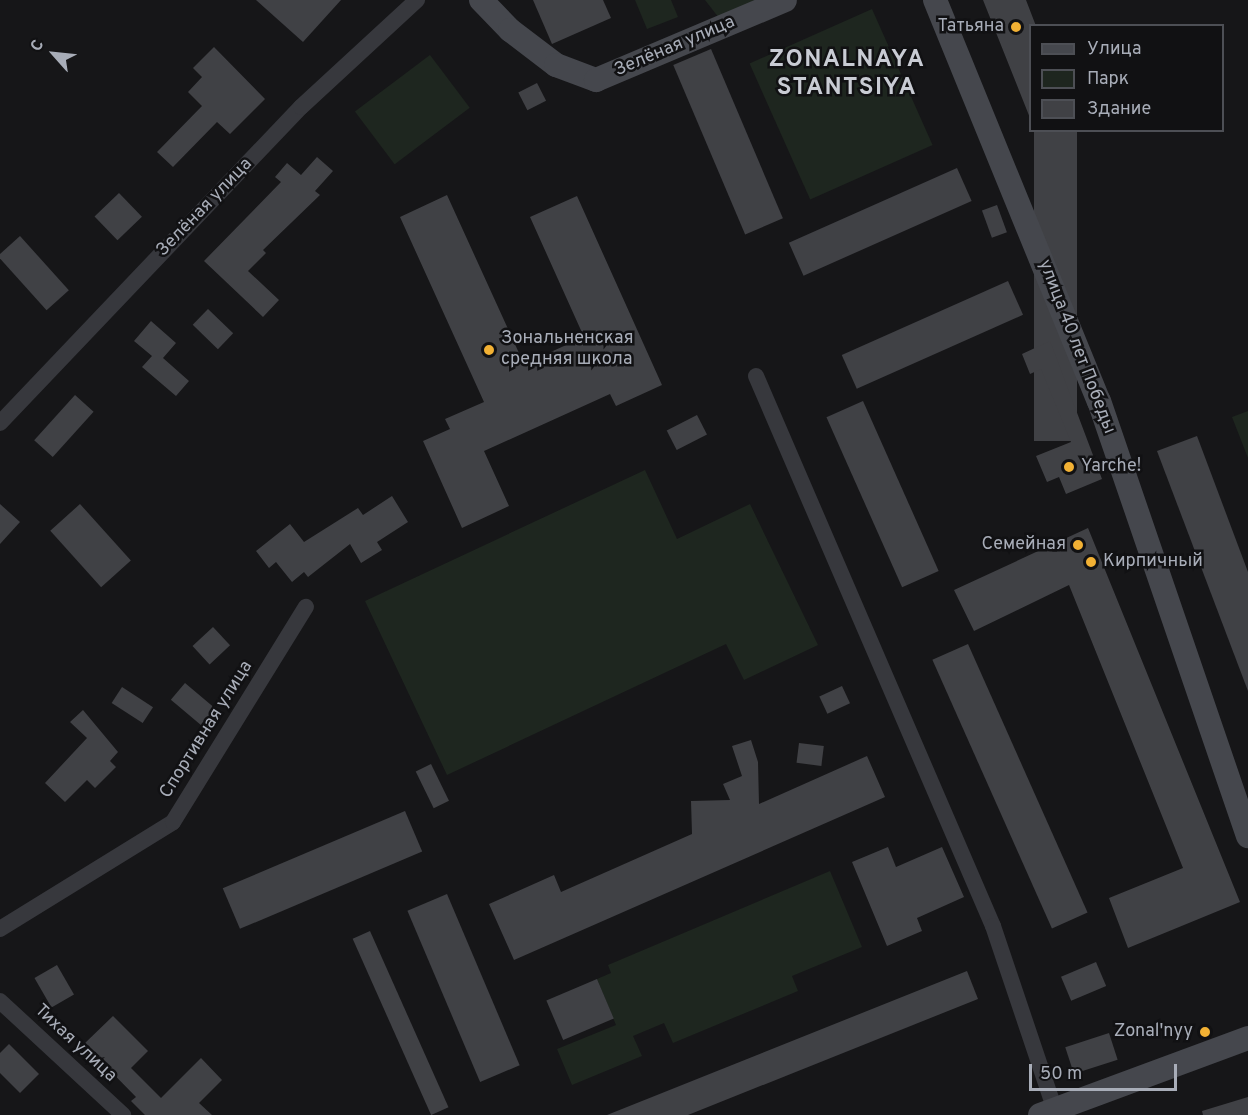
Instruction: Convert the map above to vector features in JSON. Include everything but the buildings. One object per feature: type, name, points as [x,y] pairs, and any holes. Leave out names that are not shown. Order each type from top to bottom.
[{"type":"street","name":"Зелёная улица","points":[[0,423],[301,107],[417,0]]},
{"type":"street","name":"Зелёная улица","points":[[481,0],[510,30],[556,65],[596,80],[785,0]]},
{"type":"street","name":"улица 40 лет Победы","points":[[935,0],[1099,401],[1248,836]]},
{"type":"street","points":[[756,376],[989,915],[1047,1112],[1248,1038]]},
{"type":"street","name":"Спортивная улица","points":[[0,929],[173,822],[306,608]]},
{"type":"street","name":"Тихая улица","points":[[0,1002],[123,1115]]},
{"type":"green space","points":[[635,0],[671,0],[678,17],[647,29]]},
{"type":"green space","points":[[705,0],[757,0],[719,18]]},
{"type":"green space","points":[[872,9],[933,145],[810,200],[750,64]]},
{"type":"green space","points":[[430,55],[470,108],[395,164],[355,112]]},
{"type":"green space","points":[[1248,411],[1248,458],[1232,417]]},
{"type":"green space","points":[[645,470],[677,539],[750,504],[818,645],[744,680],[726,644],[447,775],[365,601]]},
{"type":"green space","points":[[830,871],[862,947],[792,976],[798,991],[673,1043],[664,1023],[633,1036],[642,1056],[572,1085],[557,1049],[616,1025],[597,979],[611,973],[608,965]]},
{"type":"place","name":"Татьяна","points":[[1016,27]]},
{"type":"place","name":"Зональненская средняя школа","points":[[489,350]]},
{"type":"place","name":"Yarche!","points":[[1069,467]]},
{"type":"place","name":"Семейная","points":[[1078,545]]},
{"type":"place","name":"Кирпичный","points":[[1091,562]]},
{"type":"place","name":"Zonal'nyy","points":[[1205,1032]]},
{"type":"district","name":"ZONALNAYA STANTSIYA","points":[[847,75]]}]
